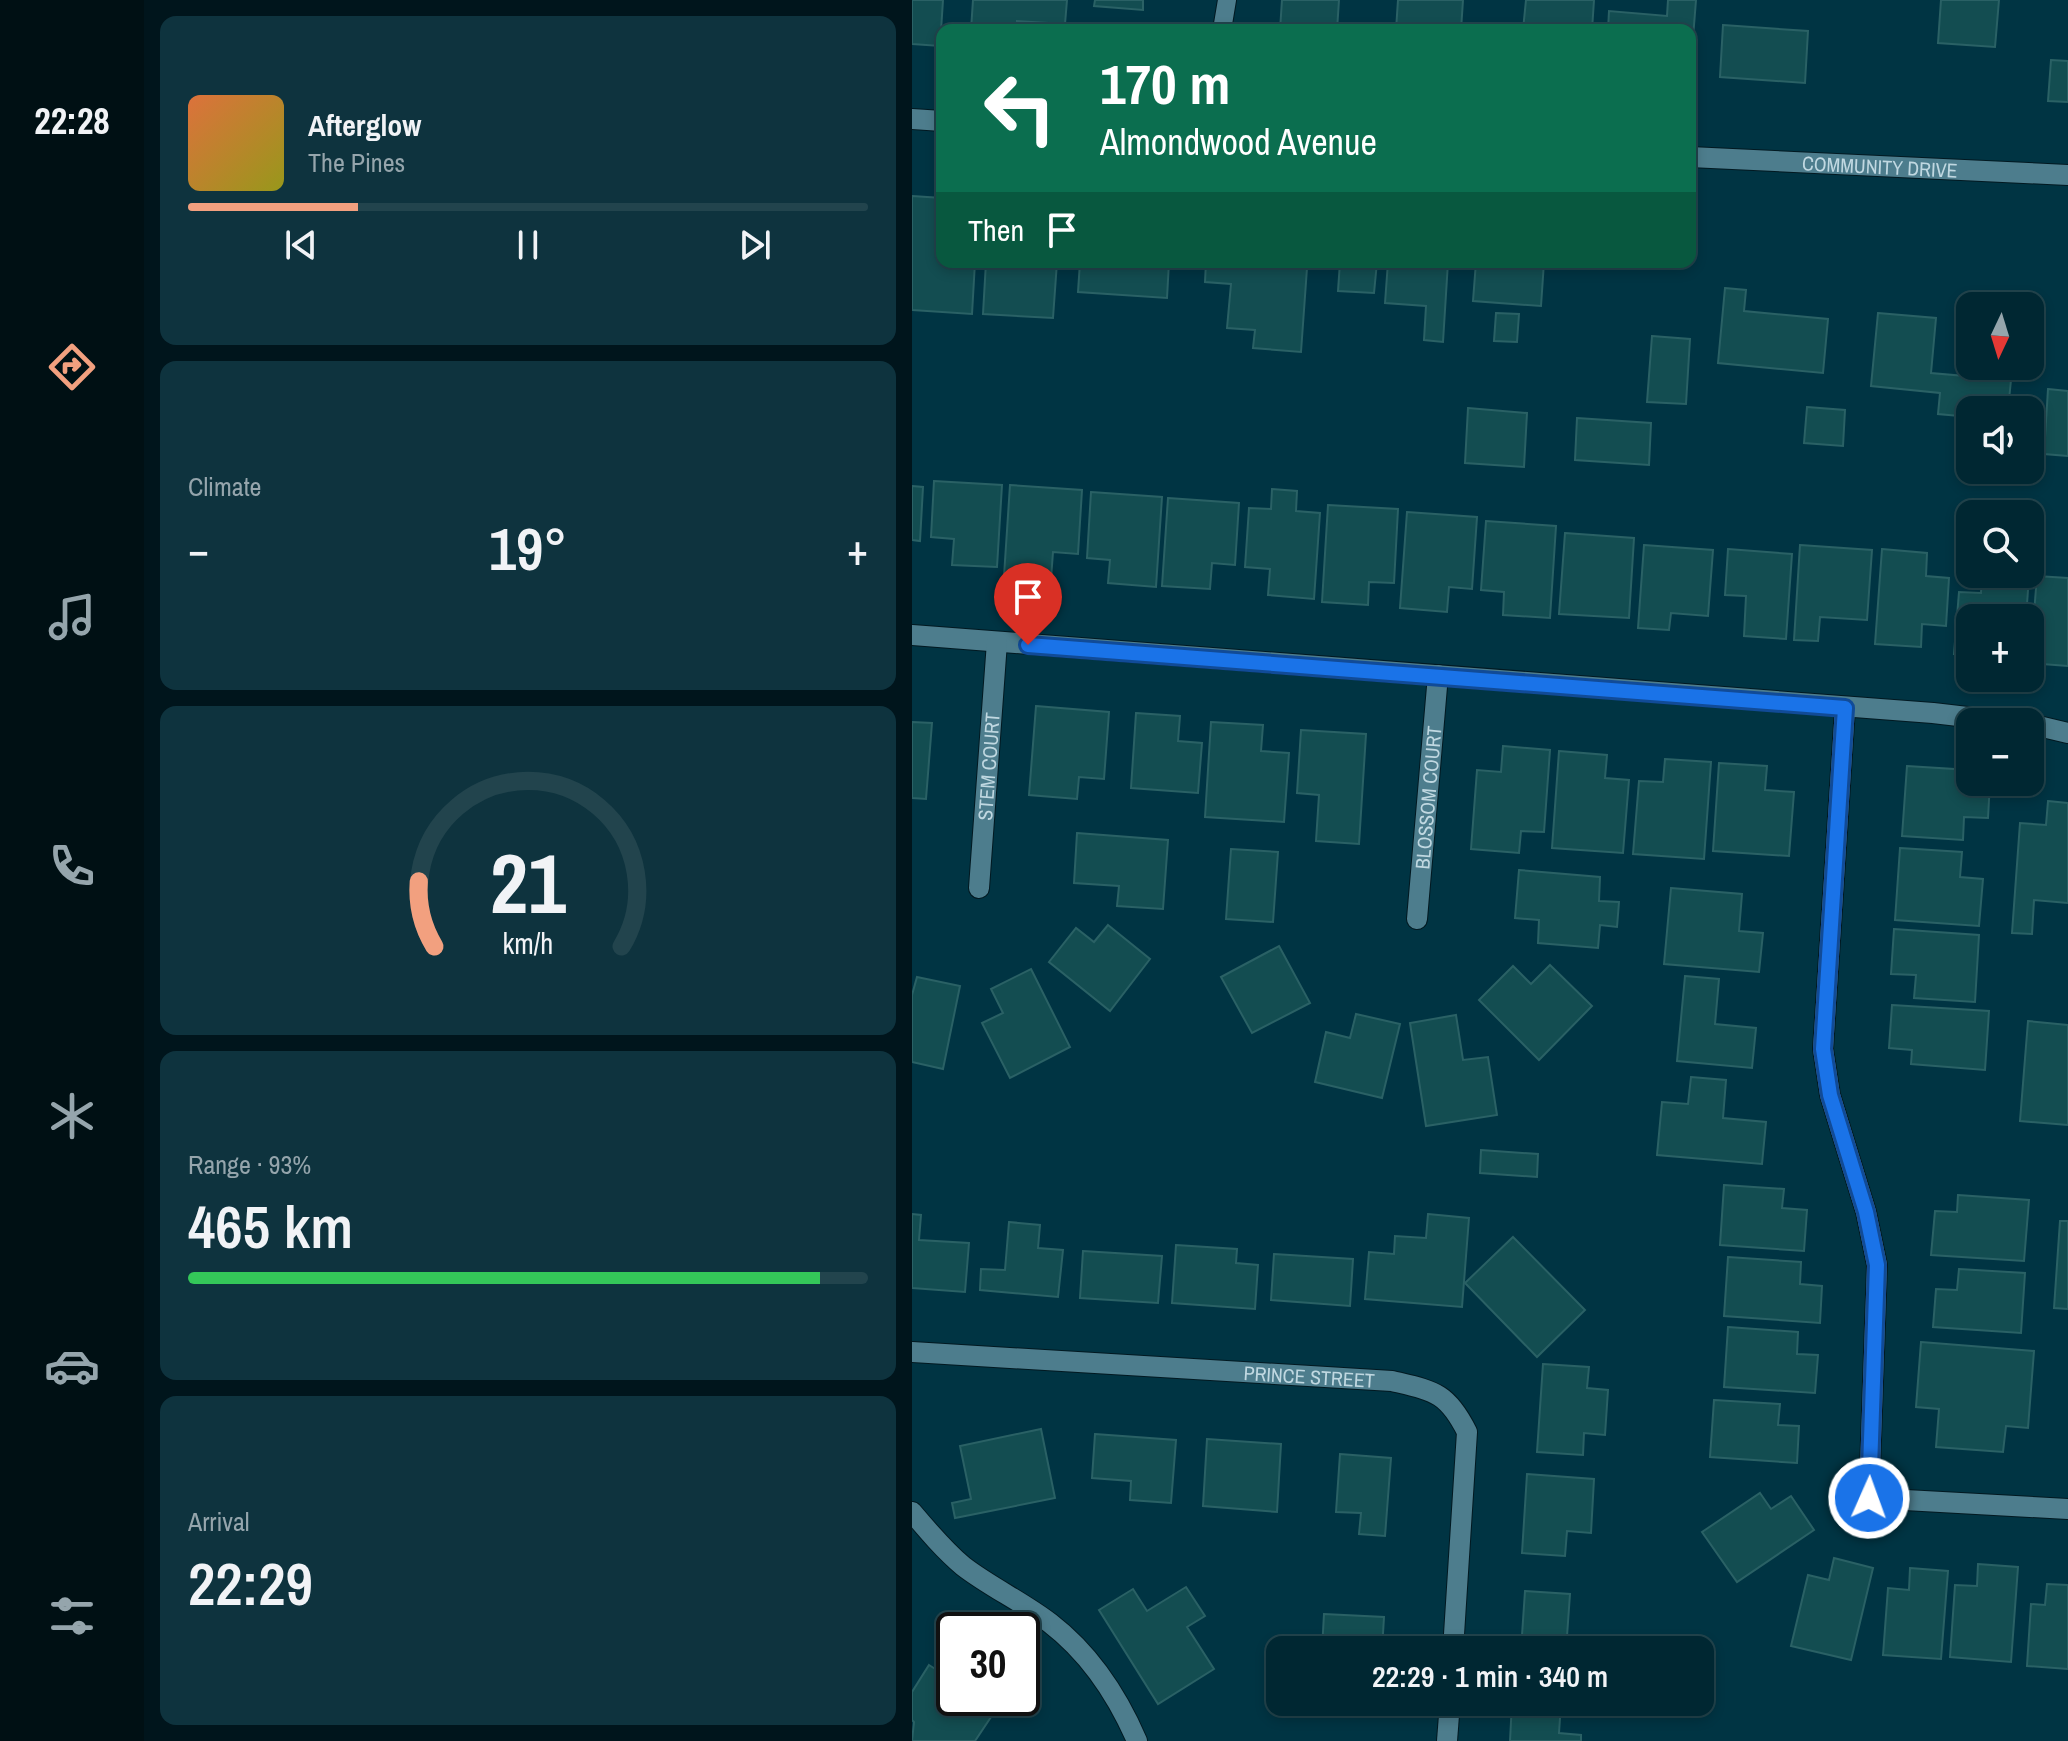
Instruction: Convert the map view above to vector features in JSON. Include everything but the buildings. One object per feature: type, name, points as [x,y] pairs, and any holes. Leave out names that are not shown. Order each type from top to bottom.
[{"type":"street","points":[[912,119],[936,121]]},
{"type":"street","name":"COMMUNITY DRIVE","points":[[1696,157],[2068,175]]},
{"type":"street","points":[[912,635],[1956,716]]},
{"type":"street","name":"STEM COURT","points":[[979,888],[997,642]]},
{"type":"street","name":"BLOSSOM COURT","points":[[1417,919],[1438,675]]},
{"type":"street","points":[[1845,708],[1823,1049],[1830,1095],[1866,1212],[1877,1265],[1869,1498],[2068,1509]]},
{"type":"street","points":[[2044,727],[2068,733]]},
{"type":"street","name":"PRINCE STREET","points":[[912,1352],[1392,1381],[1429,1390],[1455,1408],[1467,1432],[1454,1636]]},
{"type":"street","points":[[912,1512],[945,1550],[965,1567],[1050,1623],[1068,1639],[1100,1675],[1127,1717],[1137,1741]]},
{"type":"street","points":[[1447,1741],[1449,1716]]},
{"type":"lane","points":[[1223,24],[1227,0]]},
{"type":"route","points":[[1028,645],[1845,708],[1823,1049],[1830,1095],[1866,1212],[1877,1265],[1869,1498]]}]
